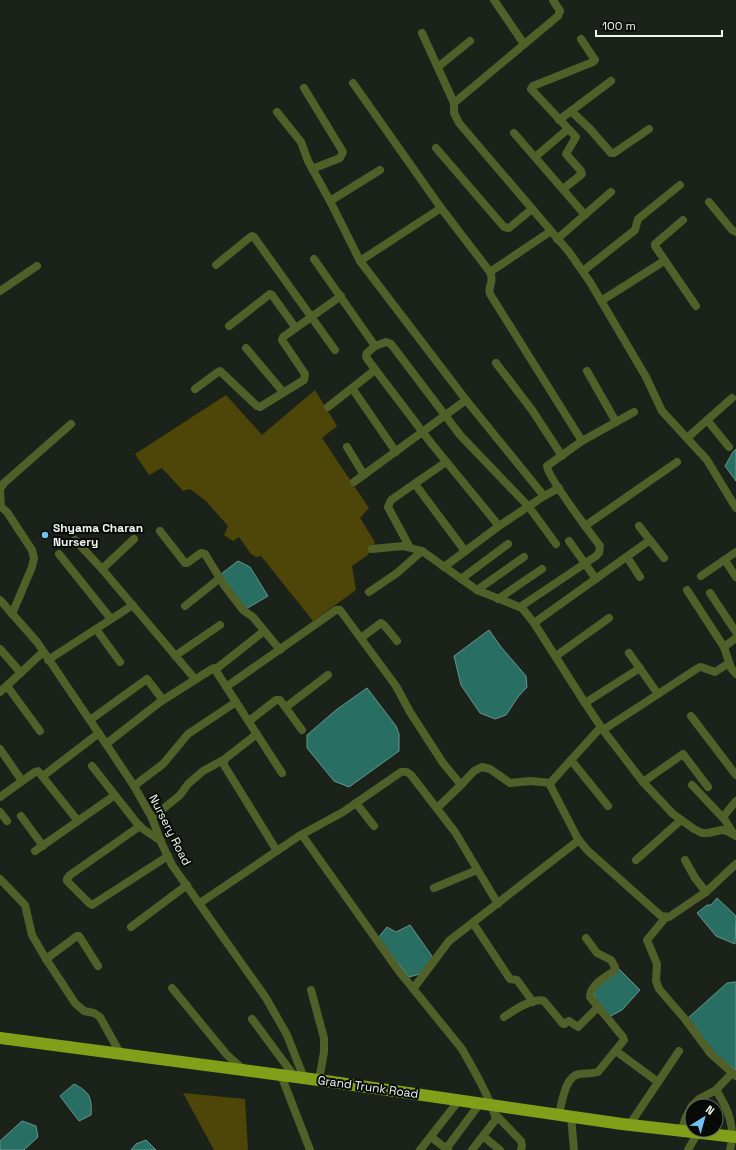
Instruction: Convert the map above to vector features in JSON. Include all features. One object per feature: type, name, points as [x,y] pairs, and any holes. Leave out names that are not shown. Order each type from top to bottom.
[{"type":"main road","name":"Grand Trunk Road","points":[[0,1038],[460,1099],[488,1106],[682,1130]]},
{"type":"main road","name":"Grand Trunk Road","points":[[724,1136],[735,1137]]},
{"type":"street","points":[[494,0],[524,44]]},
{"type":"street","points":[[454,103],[558,16],[560,11],[554,0]]},
{"type":"street","points":[[422,33],[454,103],[454,113],[459,123],[583,271],[646,377],[662,411],[710,465],[736,508]]},
{"type":"street","points":[[563,189],[582,173],[566,154],[576,138],[531,89],[533,86],[594,62],[595,60],[581,39]]},
{"type":"street","points":[[438,67],[470,41]]},
{"type":"street","points":[[559,120],[611,82]]},
{"type":"street","points":[[353,83],[441,208],[490,272],[492,281],[489,289],[490,294],[582,442]]},
{"type":"street","points":[[304,88],[343,152],[340,158],[312,169]]},
{"type":"street","points":[[571,111],[590,129],[611,153],[614,153],[649,129]]},
{"type":"street","points":[[277,112],[301,142],[312,169],[330,201],[360,262],[466,400],[544,496]]},
{"type":"street","points":[[535,157],[568,129]]},
{"type":"street","points":[[514,133],[585,215]]},
{"type":"street","points":[[436,148],[505,228],[509,228],[532,209]]},
{"type":"street","points":[[330,201],[380,170]]},
{"type":"street","points":[[583,271],[634,230],[638,219],[680,185]]},
{"type":"street","points":[[557,239],[611,192]]},
{"type":"street","points":[[709,202],[732,230],[736,232]]},
{"type":"street","points":[[360,262],[441,208]]},
{"type":"street","points":[[683,220],[655,245],[664,261],[696,306]]},
{"type":"street","points":[[490,272],[551,231]]},
{"type":"street","points":[[216,265],[253,237],[335,350]]},
{"type":"street","points":[[314,258],[376,346]]},
{"type":"street","points":[[601,300],[664,261]]},
{"type":"street","points":[[0,291],[37,266]]},
{"type":"street","points":[[229,326],[270,294],[295,327]]},
{"type":"street","points":[[195,389],[219,371],[222,372],[258,406],[262,406],[304,380],[306,378],[306,374],[282,340],[284,335],[341,296]]},
{"type":"street","points":[[499,526],[446,462],[366,357],[366,355],[376,346],[386,342],[391,344],[445,416],[529,507],[556,544]]},
{"type":"street","points":[[246,348],[283,392]]},
{"type":"street","points":[[496,363],[532,410],[562,456]]},
{"type":"street","points":[[328,407],[376,370]]},
{"type":"street","points":[[587,371],[616,422]]},
{"type":"street","points":[[352,388],[396,452]]},
{"type":"street","points":[[686,438],[732,398]]},
{"type":"street","points":[[354,482],[466,400]]},
{"type":"street","points":[[520,607],[586,564],[596,556],[600,550],[600,546],[559,488],[547,467],[582,442],[634,412]]},
{"type":"street","points":[[707,420],[729,447]]},
{"type":"street","points":[[12,614],[32,567],[34,554],[1,508],[0,490],[4,483],[71,424]]},
{"type":"street","points":[[347,447],[364,475]]},
{"type":"street","points":[[409,546],[388,505],[390,500],[446,462]]},
{"type":"street","points":[[585,526],[677,462]]},
{"type":"street","points":[[415,484],[465,551]]},
{"type":"street","points":[[444,567],[499,526],[544,496],[559,488]]},
{"type":"street","points":[[639,526],[664,558]]},
{"type":"street","points":[[160,531],[183,562],[188,563],[203,553],[243,610],[251,615],[280,650]]},
{"type":"street","points":[[102,569],[134,539]]},
{"type":"street","points":[[75,540],[102,569],[195,679]]},
{"type":"street","points":[[569,540],[596,579]]},
{"type":"street","points":[[534,622],[650,540]]},
{"type":"street","points":[[461,579],[508,544]]},
{"type":"street","points":[[372,549],[397,545],[409,546],[422,551],[477,590],[520,607],[534,622],[602,729],[643,782],[673,814],[702,833],[722,830],[734,835]]},
{"type":"street","points":[[368,592],[397,573],[422,551]]},
{"type":"street","points":[[702,576],[736,552]]},
{"type":"street","points":[[59,554],[111,619]]},
{"type":"street","points":[[477,590],[524,557]]},
{"type":"street","points":[[627,557],[640,577]]},
{"type":"street","points":[[724,560],[736,577]]},
{"type":"street","points":[[498,599],[542,569]]},
{"type":"street","points":[[185,606],[220,578]]},
{"type":"street","points":[[687,590],[724,647],[729,663],[736,674]]},
{"type":"street","points":[[710,593],[736,632]]},
{"type":"street","name":"Nursery Road","points":[[0,600],[43,652],[134,786],[152,818],[168,856],[279,1019],[287,1035],[300,1078]]},
{"type":"street","points":[[48,660],[133,605]]},
{"type":"street","points":[[226,686],[338,610],[342,611],[396,686],[410,712],[443,763],[461,785]]},
{"type":"street","points":[[556,656],[609,618]]},
{"type":"street","points":[[361,638],[381,623],[384,624],[397,641]]},
{"type":"street","points":[[175,656],[220,625]]},
{"type":"street","points":[[96,629],[120,662]]},
{"type":"street","points":[[106,744],[163,700],[212,669],[216,670],[264,631]]},
{"type":"street","points":[[724,647],[736,638]]},
{"type":"street","points":[[0,649],[20,674]]},
{"type":"street","points":[[40,730],[3,689],[43,652]]},
{"type":"street","points":[[629,653],[658,694]]},
{"type":"street","points":[[551,783],[571,760],[602,729],[698,668],[714,672],[729,663]]},
{"type":"street","points":[[585,703],[640,668]]},
{"type":"street","points":[[216,670],[282,773]]},
{"type":"street","points":[[286,707],[328,675]]},
{"type":"street","points":[[90,720],[147,679],[163,700]]},
{"type":"street","points":[[249,721],[276,700],[282,700],[302,730]]},
{"type":"street","points":[[134,786],[163,764],[188,734],[236,702]]},
{"type":"street","points":[[691,716],[736,774]]},
{"type":"street","points":[[43,776],[99,733]]},
{"type":"street","points":[[152,818],[180,795],[188,784],[203,771],[225,759],[257,734]]},
{"type":"street","points":[[0,749],[22,781]]},
{"type":"street","points":[[643,782],[683,754],[708,787]]},
{"type":"street","points":[[225,759],[224,765],[277,851]]},
{"type":"street","points":[[571,760],[608,806]]},
{"type":"street","points":[[92,766],[140,826],[161,842]]},
{"type":"street","points":[[437,808],[474,771],[482,767],[490,769],[505,781],[510,783],[531,781],[551,783]]},
{"type":"street","points":[[0,797],[38,771],[78,821]]},
{"type":"street","points":[[200,903],[277,851],[343,812],[404,771],[411,775],[454,832],[498,904]]},
{"type":"street","points":[[551,783],[551,787],[579,840],[587,850],[661,916],[666,918]]},
{"type":"street","points":[[692,785],[724,819],[734,835]]},
{"type":"street","points":[[35,851],[115,795]]},
{"type":"street","points":[[724,819],[724,816],[736,801]]},
{"type":"street","points":[[356,803],[374,826]]},
{"type":"street","points":[[0,812],[7,821]]},
{"type":"street","points":[[20,816],[43,846]]},
{"type":"street","points":[[636,860],[681,820]]},
{"type":"street","points":[[140,826],[70,875],[67,881],[92,905],[168,856]]},
{"type":"street","points":[[302,835],[391,962],[462,1049],[488,1106],[496,1119],[472,1150]]},
{"type":"street","points":[[413,989],[444,946],[579,840]]},
{"type":"street","points":[[685,860],[695,878],[706,892]]},
{"type":"street","points":[[701,1098],[716,1090],[734,1074],[711,1054],[685,1019],[659,989],[656,981],[657,964],[647,940],[666,918],[706,892],[736,864]]},
{"type":"street","points":[[434,888],[477,870]]},
{"type":"street","points":[[0,879],[25,905],[31,932],[46,959],[78,1007],[100,1017],[120,1053]]},
{"type":"street","points":[[131,927],[187,885]]},
{"type":"street","points":[[473,923],[510,979],[517,980],[533,1002]]},
{"type":"street","points":[[46,959],[79,936],[98,966]]},
{"type":"street","points":[[574,1150],[565,1115],[565,1089],[570,1079],[577,1074],[598,1072],[622,1043],[623,1037],[590,997],[590,992],[596,984],[614,971],[616,967],[611,960],[598,953],[586,938]]},
{"type":"street","points":[[172,988],[227,1055],[246,1071]]},
{"type":"street","points":[[311,990],[324,1038],[324,1052],[319,1080]]},
{"type":"street","points":[[504,1017],[524,1005],[542,1000],[563,1024],[569,1021],[578,1027],[598,1007]]},
{"type":"street","points":[[252,1018],[300,1078]]},
{"type":"street","points":[[616,1051],[658,1082]]},
{"type":"street","points":[[630,1124],[680,1051]]},
{"type":"street","points":[[281,1075],[310,1150]]},
{"type":"street","points":[[716,1090],[731,1117],[735,1137],[730,1150]]},
{"type":"street","points":[[420,1150],[460,1099]]},
{"type":"street","points":[[431,1137],[447,1149],[488,1106]]},
{"type":"street","points":[[488,1106],[521,1141],[522,1146],[520,1150]]},
{"type":"street","points":[[682,1130],[684,1124]]},
{"type":"street","points":[[483,1136],[500,1150]]},
{"type":"street","points":[[688,1150],[695,1138]]},
{"type":"shaded area","points":[[315,390],[337,426],[322,438],[369,508],[360,518],[375,542],[368,555],[352,566],[356,590],[313,621],[261,556],[256,557],[251,554],[239,537],[233,541],[224,535],[228,526],[206,501],[190,489],[183,491],[162,468],[149,475],[135,454],[226,395],[262,435]]},
{"type":"shaded area","points":[[183,1093],[245,1099],[248,1150],[214,1150]]},
{"type":"water","points":[[736,449],[736,481],[725,466]]},
{"type":"water","points":[[238,561],[250,567],[268,596],[244,610],[221,574]]},
{"type":"water","points":[[489,630],[501,647],[526,676],[527,687],[506,715],[495,719],[480,713],[461,685],[454,656]]},
{"type":"water","points":[[367,688],[396,726],[399,734],[399,751],[349,787],[334,781],[307,748],[307,735],[336,710]]},
{"type":"water","points":[[717,898],[736,916],[735,944],[716,936],[697,913],[707,905],[711,905]]},
{"type":"water","points":[[410,925],[434,959],[427,972],[409,977],[378,938],[387,927],[396,932]]},
{"type":"water","points":[[618,968],[640,990],[622,1010],[609,1017],[595,999],[594,993],[598,985]]},
{"type":"water","points":[[736,982],[736,1070],[715,1056],[688,1018],[727,983]]},
{"type":"water","points":[[74,1084],[87,1093],[91,1104],[91,1115],[79,1121],[60,1096]]},
{"type":"water","points":[[22,1121],[36,1126],[38,1137],[24,1150],[0,1150],[0,1141]]},
{"type":"water","points":[[146,1140],[156,1150],[131,1150],[136,1144]]},
{"type":"place","name":"Shyama Charan Nursery","points":[[45,535]]}]
